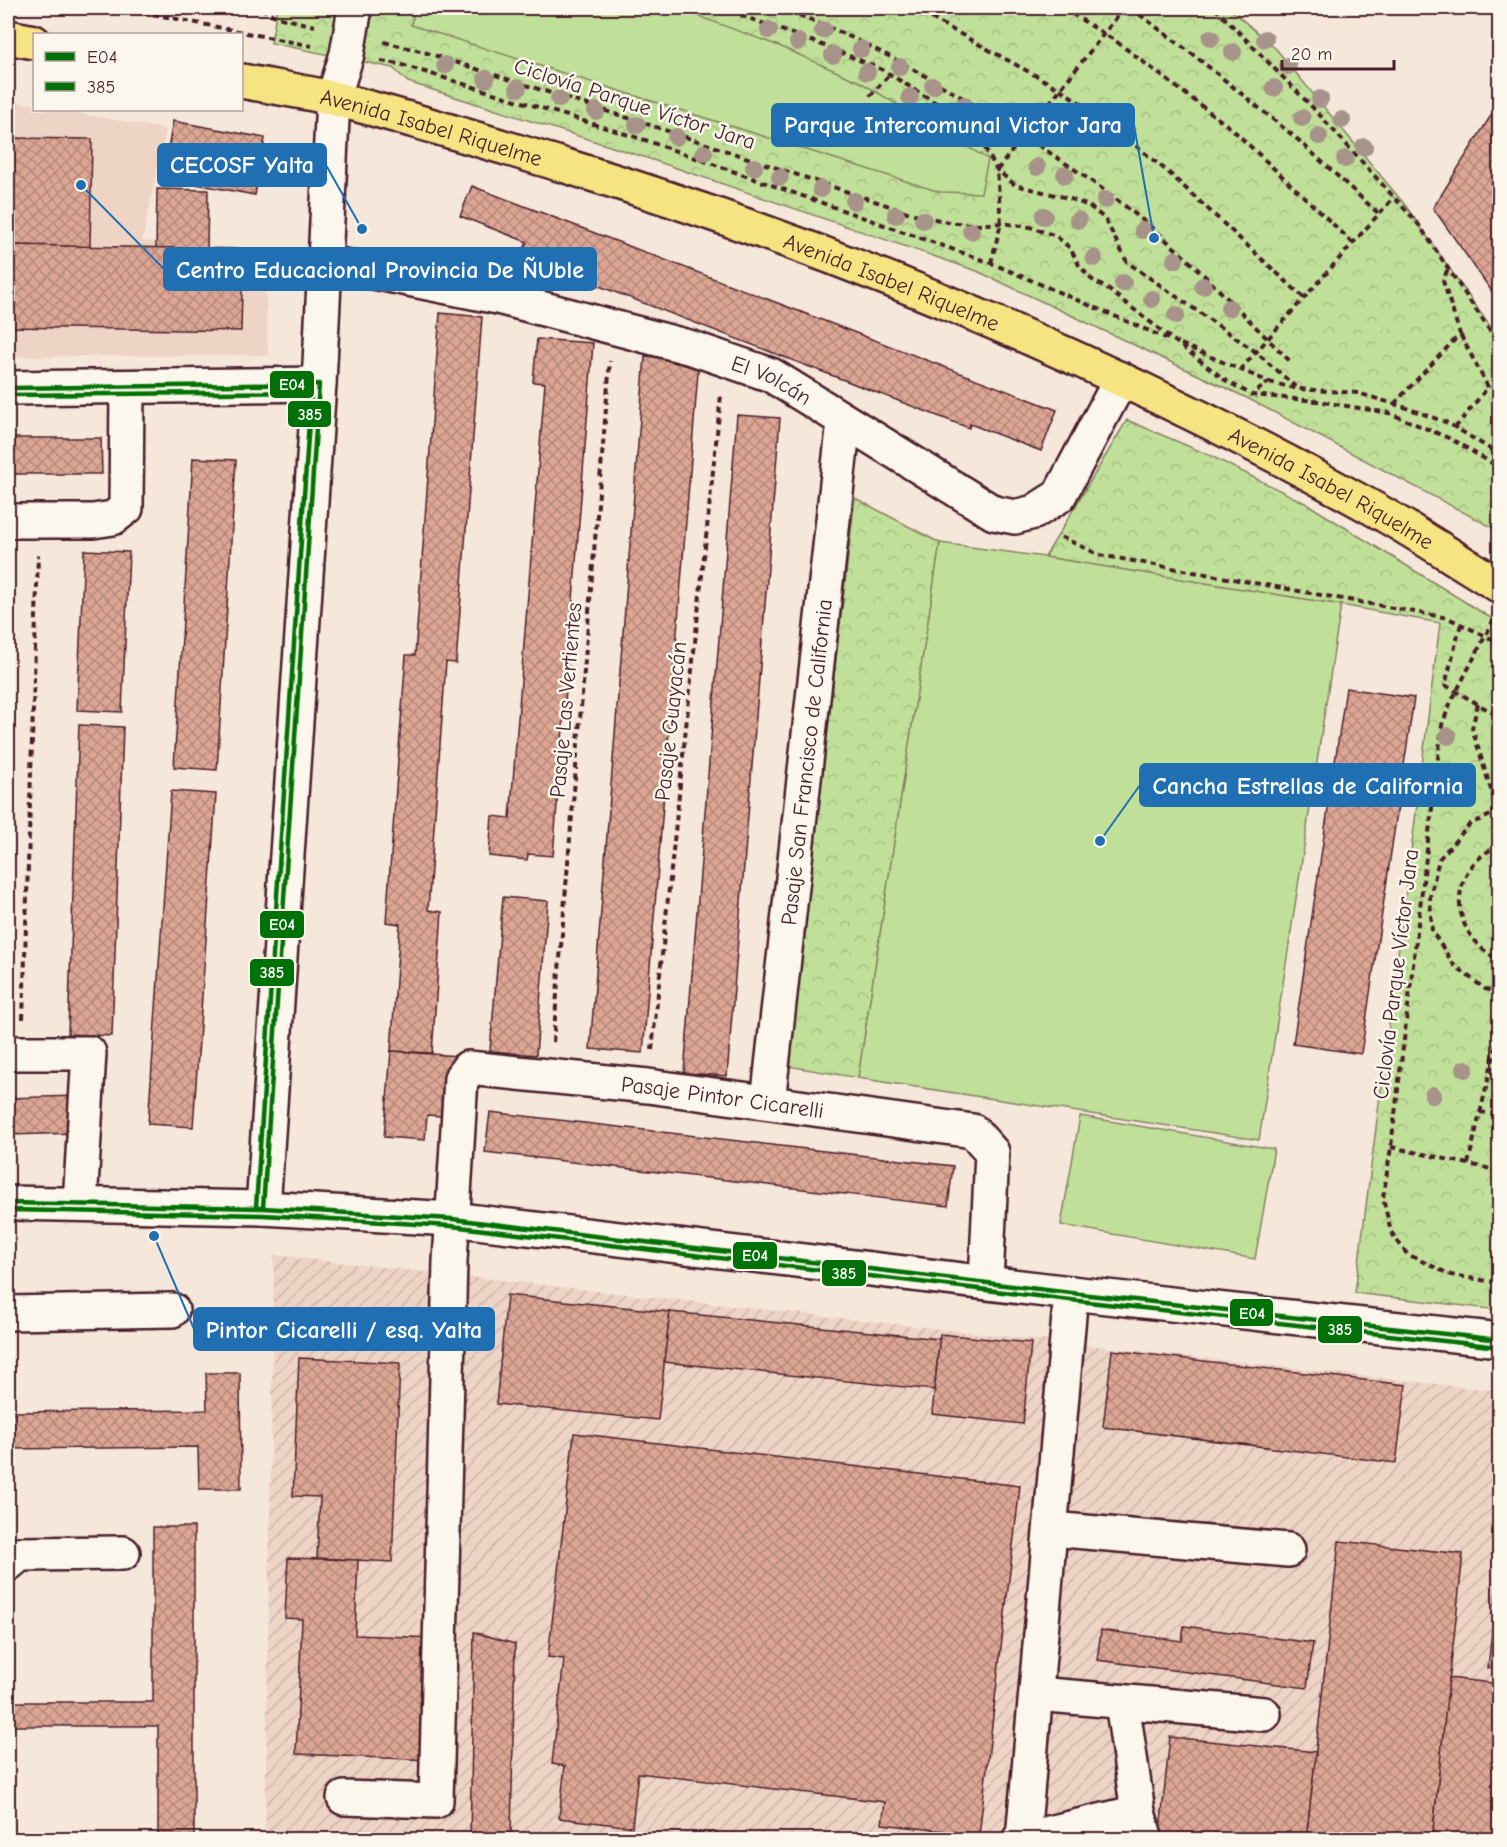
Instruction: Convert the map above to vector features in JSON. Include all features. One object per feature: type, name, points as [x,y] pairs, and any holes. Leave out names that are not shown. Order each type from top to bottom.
[{"type":"main road","points":[[8,37],[33,42]]},
{"type":"main road","name":"Avenida Isabel Riquelme","points":[[243,81],[333,99],[495,144],[691,205],[883,275],[1004,325],[1121,378],[1368,505],[1497,601]]},
{"type":"street","points":[[263,1208],[319,384],[333,99],[344,65],[352,21]]},
{"type":"street","name":"El Volcán","points":[[324,262],[498,297],[692,348],[771,375],[994,513],[1016,517],[1034,512],[1059,496],[1121,378]]},
{"type":"street","points":[[8,388],[319,384]]},
{"type":"street","points":[[23,521],[103,520],[113,518],[126,508],[127,387]]},
{"type":"street","name":"Pasaje San Francisco de California","points":[[768,1102],[844,421]]},
{"type":"street","points":[[15,1053],[88,1053],[80,1204]]},
{"type":"street","name":"Pasaje Pintor Cicarelli","points":[[452,1219],[461,1078],[468,1068],[648,1086],[973,1131],[992,1152],[986,1282]]},
{"type":"street","points":[[8,1203],[263,1208],[452,1219],[1071,1293],[1500,1340]]},
{"type":"street","points":[[344,1798],[436,1801],[452,1219]]},
{"type":"street","points":[[1071,1293],[1052,1529],[1021,1839],[1142,1826],[1122,1702]]},
{"type":"street","points":[[8,1313],[172,1310]]},
{"type":"street","points":[[1052,1529],[1288,1550]]},
{"type":"street","points":[[8,1564],[20,1554],[123,1553]]},
{"type":"street","points":[[1036,1694],[1264,1714]]},
{"type":"path","name":"Ciclovía Parque Víctor Jara","points":[[261,8],[277,17],[352,21],[424,52],[910,213],[948,222],[977,225],[1001,223],[1030,227],[1056,236],[1070,248],[1078,265],[1091,279],[1109,290],[1225,380],[1252,395],[1317,401],[1389,413],[1451,439],[1500,468]]},
{"type":"path","points":[[721,8],[825,46],[890,74],[973,126],[997,170],[1015,185],[1068,198],[1089,206],[1105,219],[1126,262],[1256,352],[1298,389]]},
{"type":"path","points":[[739,13],[740,8]]},
{"type":"path","points":[[779,8],[807,17],[879,51],[931,79],[1024,136],[1119,202],[1165,239],[1292,363]]},
{"type":"path","points":[[913,8],[1060,89],[1097,114],[1168,172],[1304,298]]},
{"type":"path","points":[[1063,8],[1104,33],[1232,129],[1353,243]]},
{"type":"path","points":[[991,263],[1001,223],[997,170],[1124,8]]},
{"type":"path","points":[[1131,8],[1200,60],[1296,138],[1379,214]]},
{"type":"path","points":[[1215,8],[1317,112],[1419,225],[1500,346]]},
{"type":"path","points":[[870,96],[890,74]]},
{"type":"path","points":[[1240,370],[1394,197]]},
{"type":"path","points":[[1448,268],[1443,281],[1460,334],[1488,387],[1455,428]]},
{"type":"path","name":"Pasaje Las Vertientes","points":[[550,1075],[612,327]]},
{"type":"path","points":[[1394,404],[1460,334]]},
{"type":"path","name":"Pasaje Guayacán","points":[[648,1086],[724,359]]},
{"type":"path","points":[[1269,382],[1298,389],[1358,393],[1394,404],[1448,423],[1500,455]]},
{"type":"path","points":[[1034,512],[1062,538],[1100,555],[1448,618],[1500,643]]},
{"type":"path","points":[[15,1053],[23,521]]},
{"type":"path","name":"Ciclovía Parque Víctor Jara","points":[[1497,601],[1486,636],[1442,725],[1383,1198],[1391,1232],[1407,1254],[1451,1275],[1500,1283]]},
{"type":"path","points":[[1461,624],[1445,685],[1500,717]]},
{"type":"path","points":[[1494,640],[1500,631]]},
{"type":"path","points":[[1478,704],[1472,728],[1500,819]]},
{"type":"path","points":[[1494,714],[1500,705]]},
{"type":"path","points":[[1498,811],[1470,824],[1439,859],[1430,897],[1432,931],[1454,965],[1485,989],[1500,992]]},
{"type":"path","points":[[1500,845],[1488,849],[1473,863],[1463,881],[1459,902],[1462,922],[1471,939],[1486,954],[1500,960]]},
{"type":"path","points":[[1468,1164],[1500,1029]]},
{"type":"path","points":[[1480,1112],[1500,1116]]},
{"type":"path","points":[[1391,1147],[1500,1171]]},
{"type":"shaded area","points":[[8,100],[33,105],[33,111],[64,111],[166,129],[142,241],[264,250],[268,355],[8,357]]},
{"type":"shaded area","points":[[274,1255],[1499,1391],[1499,1839],[265,1840]]},
{"type":"green space","points":[[277,8],[1229,8],[1276,49],[1405,205],[1499,339],[1499,531],[1247,398],[977,271],[647,158],[408,82],[393,68],[271,43]]},
{"type":"green space","points":[[415,8],[676,8],[779,46],[860,82],[988,159],[981,193],[940,192],[411,25]]},
{"type":"green space","points":[[1127,420],[1211,456],[1307,504],[1499,623],[1499,1310],[1355,1293],[1440,623],[1045,557]]},
{"type":"green space","points":[[855,498],[940,543],[858,1078],[788,1066]]},
{"type":"green space","points":[[940,543],[1045,557],[1341,605],[1259,1140],[858,1078]]},
{"type":"green space","points":[[1080,1116],[1274,1149],[1255,1259],[1061,1225]]},
{"type":"building","points":[[1500,101],[1500,303],[1433,208]]},
{"type":"building","points":[[173,121],[265,138],[255,195],[163,178]]},
{"type":"building","points":[[8,138],[92,139],[90,247],[8,245]]},
{"type":"building","points":[[472,186],[1057,410],[1041,451],[970,424],[969,428],[521,256],[527,242],[460,216]]},
{"type":"building","points":[[157,189],[208,190],[207,249],[156,248]]},
{"type":"building","points":[[8,245],[243,249],[241,331],[8,327]]},
{"type":"building","points":[[440,313],[482,317],[456,663],[446,662],[428,910],[442,912],[432,1053],[391,1051],[400,924],[386,922],[406,655],[415,655]]},
{"type":"building","points":[[537,339],[593,343],[553,856],[528,854],[527,860],[489,856],[492,816],[510,818],[545,383],[533,382]]},
{"type":"building","points":[[645,356],[699,360],[643,1053],[590,1049]]},
{"type":"building","points":[[737,415],[780,418],[727,1076],[684,1073]]},
{"type":"building","points":[[8,438],[101,438],[102,474],[8,474]]},
{"type":"building","points":[[193,458],[236,460],[217,770],[174,767]]},
{"type":"building","points":[[8,547],[12,547],[8,723]]},
{"type":"building","points":[[84,550],[129,552],[122,712],[77,710]]},
{"type":"building","points":[[1346,688],[1414,698],[1361,1054],[1293,1044]]},
{"type":"building","points":[[79,725],[123,727],[112,1036],[68,1034]]},
{"type":"building","points":[[171,791],[216,794],[193,1127],[148,1124]]},
{"type":"building","points":[[503,897],[548,901],[536,1055],[490,1051]]},
{"type":"building","points":[[391,1051],[458,1056],[454,1117],[427,1115],[425,1140],[384,1137]]},
{"type":"building","points":[[77,1096],[78,1133],[8,1135],[8,1098]]},
{"type":"building","points":[[490,1112],[953,1166],[948,1206],[485,1152]]},
{"type":"building","points":[[507,1295],[670,1312],[658,1420],[496,1404]]},
{"type":"building","points":[[670,1312],[940,1339],[934,1390],[664,1362]]},
{"type":"building","points":[[940,1334],[1031,1343],[1023,1424],[932,1414]]},
{"type":"building","points":[[1112,1350],[1406,1385],[1396,1463],[1103,1427]]},
{"type":"building","points":[[299,1358],[400,1363],[392,1562],[317,1558],[320,1497],[293,1496]]},
{"type":"building","points":[[206,1373],[240,1373],[241,1489],[199,1489],[198,1447],[8,1449],[8,1412],[207,1410]]},
{"type":"building","points":[[574,1433],[1020,1486],[979,1835],[882,1824],[885,1802],[638,1773],[632,1827],[559,1818],[565,1766],[552,1764],[564,1659],[548,1657]]},
{"type":"building","points":[[153,1527],[194,1527],[194,1840],[158,1840],[158,1726],[8,1726],[8,1702],[153,1702]]},
{"type":"building","points":[[1339,1541],[1463,1554],[1432,1840],[1306,1840]]},
{"type":"building","points":[[288,1558],[358,1560],[355,1635],[435,1638],[430,1760],[296,1754],[302,1619],[285,1618]]},
{"type":"building","points":[[1500,1558],[1500,1669],[1488,1668]]},
{"type":"building","points":[[1184,1626],[1313,1643],[1307,1688],[1097,1660],[1101,1630],[1182,1641]]},
{"type":"building","points":[[474,1632],[515,1644],[511,1836],[536,1840],[470,1840]]},
{"type":"building","points":[[1449,1678],[1500,1684],[1500,1840],[1432,1840]]},
{"type":"building","points":[[1170,1737],[1316,1752],[1306,1840],[1159,1840]]},
{"type":"transit line","name":"E04","points":[[8,388],[319,384],[263,1208]]},
{"type":"transit line","name":"385","points":[[8,395],[311,392],[256,1207]]},
{"type":"transit line","name":"E04","points":[[8,1203],[263,1208],[452,1219],[1071,1293],[1500,1340]]},
{"type":"transit line","name":"385","points":[[8,1210],[263,1215],[451,1226],[1070,1300],[1499,1347]]},
{"type":"place","name":"Centro Educacional Provincia De ÑUble","points":[[81,185]]},
{"type":"place","name":"CECOSF Yalta","points":[[362,229]]},
{"type":"place","name":"Parque Intercomunal Victor Jara","points":[[1154,238]]},
{"type":"place","name":"Cancha Estrellas de California","points":[[1100,841]]},
{"type":"place","name":"Pintor Cicarelli / esq. Yalta","points":[[154,1236]]}]
